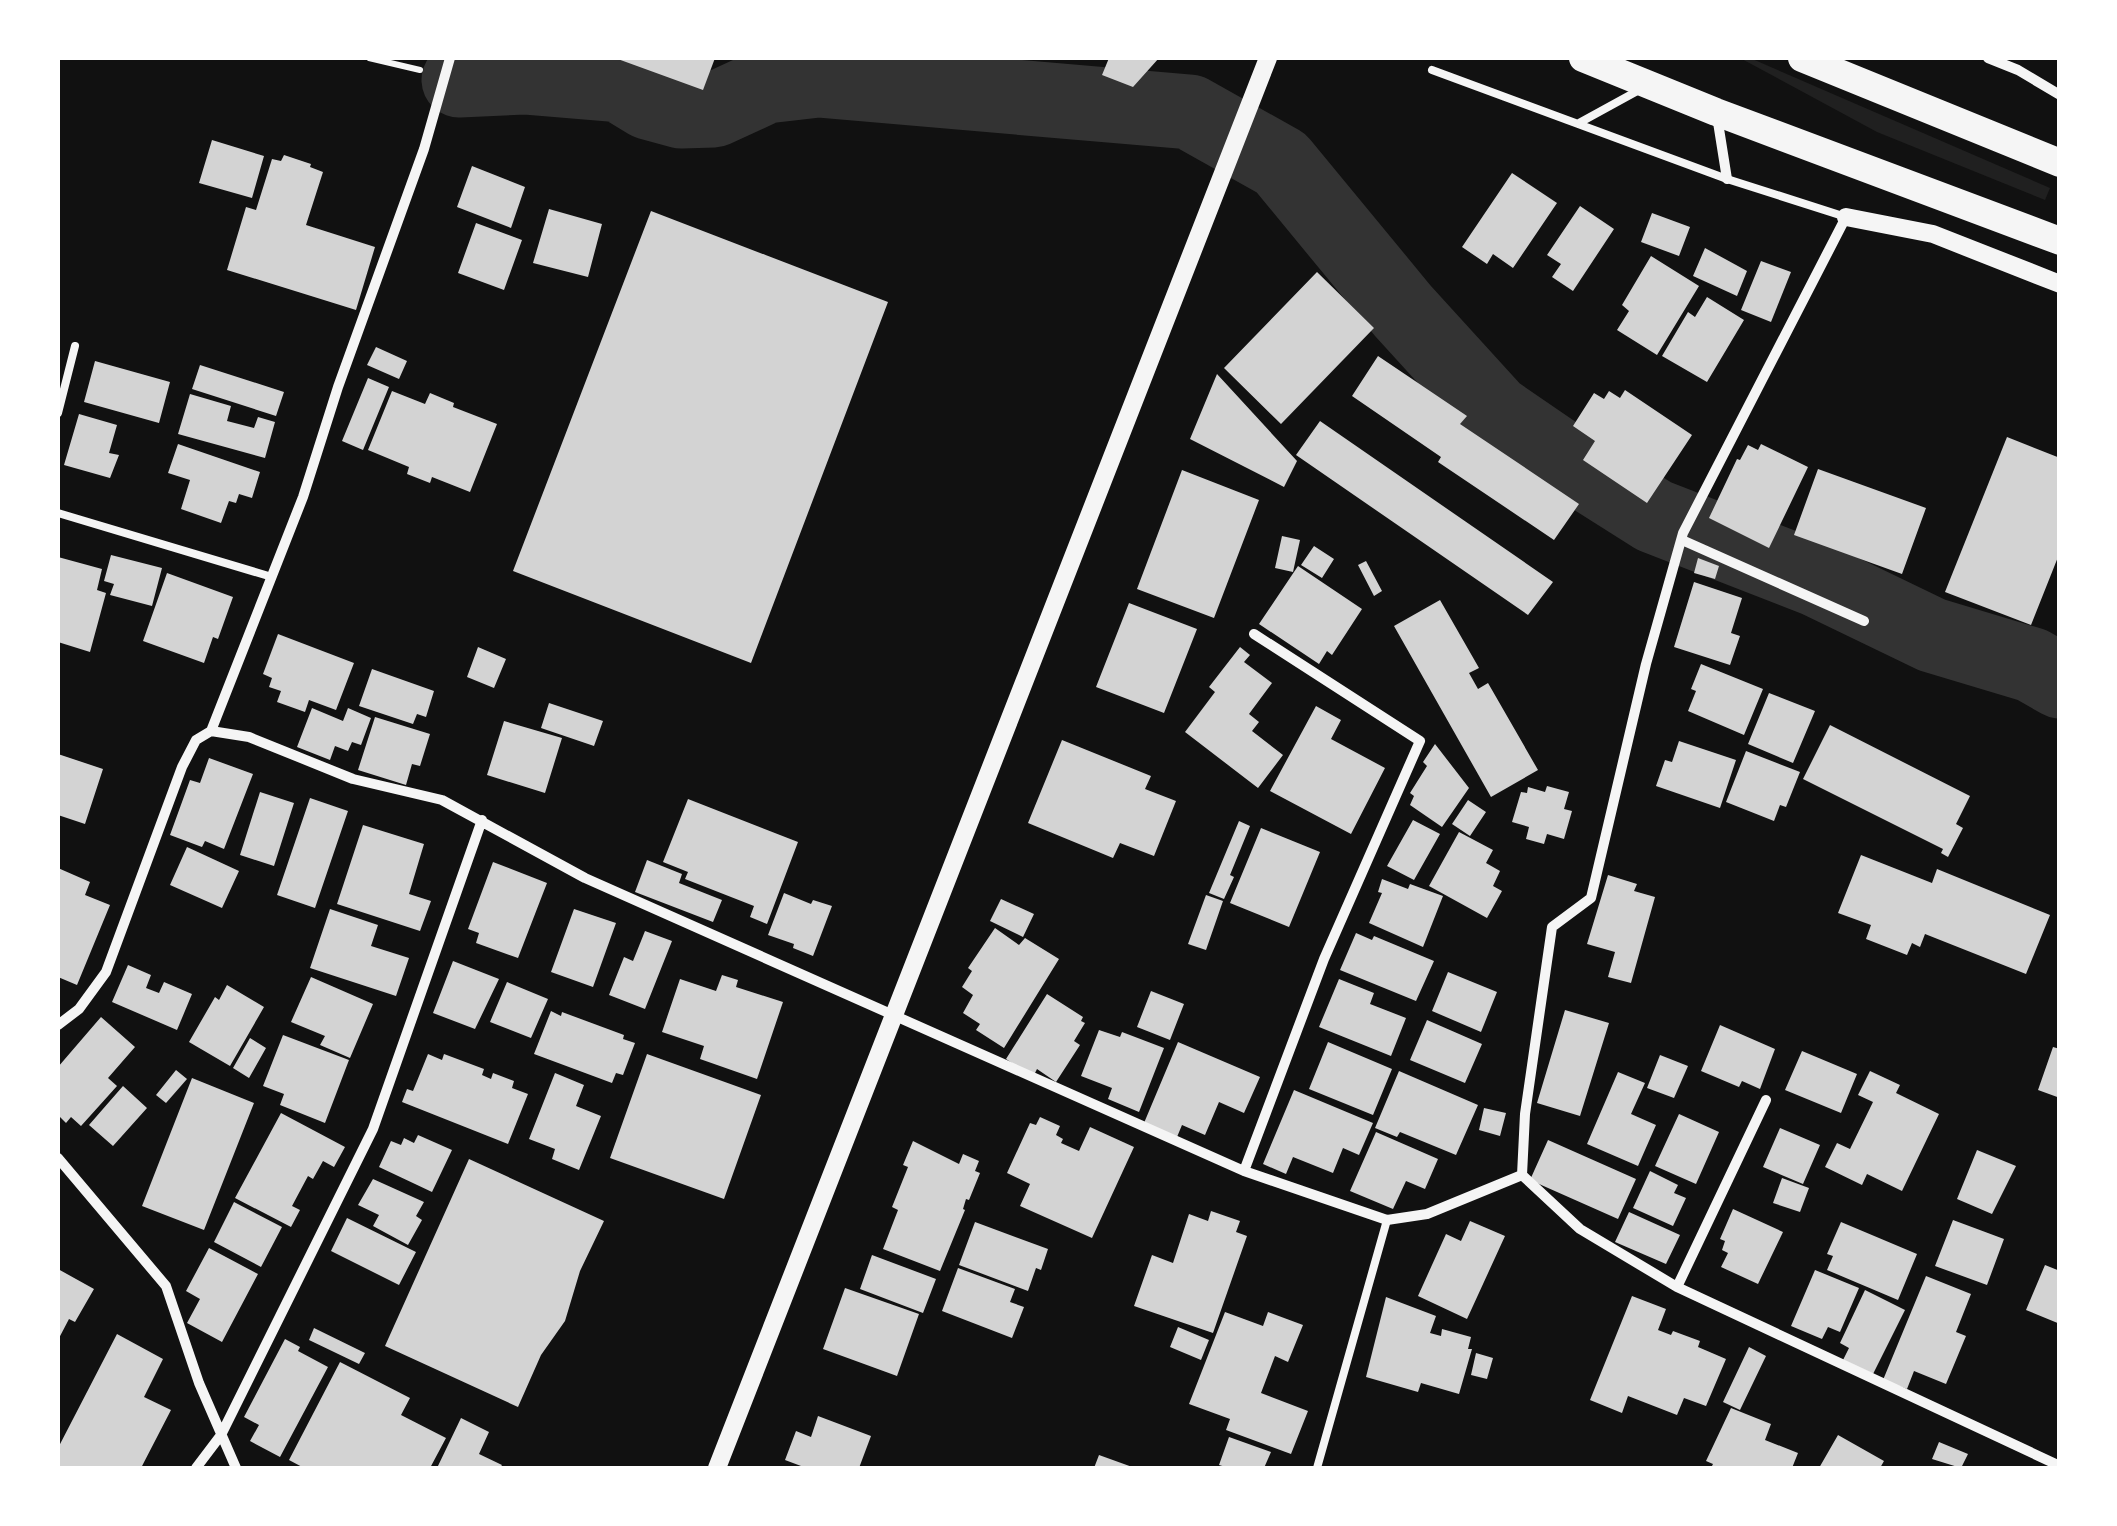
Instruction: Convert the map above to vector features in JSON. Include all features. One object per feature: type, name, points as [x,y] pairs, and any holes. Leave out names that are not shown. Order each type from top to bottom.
[{"type":"highway","points":[[1583,58],[2060,241]]},
{"type":"highway","points":[[1809,59],[2060,163]]},
{"type":"street","points":[[58,1025],[79,1009],[106,972],[182,767],[196,740],[211,731],[303,497],[342,373],[424,149],[450,58]]},
{"type":"street","points":[[718,1468],[1268,58]]},
{"type":"street","points":[[1988,58],[2060,94]]},
{"type":"street","points":[[1716,112],[1727,179]]},
{"type":"street","points":[[2060,284],[1932,234],[1846,217],[1682,540],[1646,664],[1590,898],[1552,928],[1525,1114],[1522,1174],[1580,1229],[1678,1287],[2060,1466]]},
{"type":"street","points":[[1682,540],[1864,620]]},
{"type":"street","points":[[1244,1172],[1324,959],[1420,741],[1254,634]]},
{"type":"street","points":[[211,731],[248,737],[353,779],[442,800],[585,878],[1244,1172],[1388,1220],[1427,1214],[1522,1174]]},
{"type":"street","points":[[196,1468],[220,1434],[373,1129],[482,820]]},
{"type":"street","points":[[1678,1287],[1766,1100]]},
{"type":"street","points":[[58,1158],[166,1286],[236,1468]]},
{"type":"lane","points":[[1432,70],[1727,179],[1846,217]]},
{"type":"lane","points":[[1578,124],[1650,84]]},
{"type":"lane","points":[[58,412],[76,346]]},
{"type":"lane","points":[[58,513],[272,576]]},
{"type":"lane","points":[[1318,1468],[1388,1220]]},
{"type":"path","points":[[369,58],[445,77]]},
{"type":"shaded area","points":[[1740,58],[1750,58],[2050,188],[2045,200],[1877,132]]},
{"type":"building","points":[[615,58],[715,58],[703,90]]},
{"type":"building","points":[[1109,58],[1159,58],[1133,87],[1102,75]]},
{"type":"building","points":[[212,140],[264,156],[252,198],[199,183]]},
{"type":"building","points":[[284,155],[323,172],[306,225],[375,247],[356,310],[227,270],[246,207],[256,210],[272,159],[281,161]]},
{"type":"building","points":[[472,166],[525,187],[511,228],[457,207]]},
{"type":"building","points":[[1512,173],[1557,203],[1513,268],[1493,254],[1487,264],[1462,247]]},
{"type":"building","points":[[1580,206],[1614,229],[1573,291],[1552,277],[1561,264],[1547,255]]},
{"type":"building","points":[[549,209],[602,224],[588,277],[533,263]]},
{"type":"building","points":[[651,211],[888,302],[751,663],[513,571]]},
{"type":"building","points":[[1652,213],[1690,227],[1679,256],[1641,242]]},
{"type":"building","points":[[476,223],[522,240],[504,290],[458,273]]},
{"type":"building","points":[[1705,248],[1747,271],[1737,296],[1693,276]]},
{"type":"building","points":[[1651,256],[1699,286],[1657,355],[1617,330],[1629,311],[1622,305]]},
{"type":"building","points":[[1761,261],[1791,272],[1771,322],[1741,310]]},
{"type":"building","points":[[1317,272],[1374,328],[1281,424],[1224,368]]},
{"type":"building","points":[[1707,297],[1744,320],[1707,382],[1662,356],[1688,312],[1695,317]]},
{"type":"building","points":[[376,347],[407,361],[399,379],[367,365]]},
{"type":"building","points":[[1378,356],[1467,416],[1460,424],[1579,504],[1554,540],[1438,462],[1441,457],[1352,396]]},
{"type":"building","points":[[95,361],[170,382],[159,423],[84,402]]},
{"type":"building","points":[[200,365],[284,392],[276,416],[192,389]]},
{"type":"building","points":[[1217,374],[1297,461],[1284,487],[1190,439]]},
{"type":"building","points":[[368,378],[389,387],[363,450],[342,441]]},
{"type":"building","points":[[1625,390],[1692,435],[1647,503],[1583,460],[1595,441],[1573,426],[1594,393],[1604,399],[1609,391],[1620,398]]},
{"type":"building","points":[[392,391],[425,404],[430,393],[454,403],[453,407],[497,424],[470,492],[432,477],[430,483],[407,474],[409,467],[368,450]]},
{"type":"building","points":[[190,394],[231,406],[227,421],[254,428],[258,417],[275,422],[265,458],[178,434]]},
{"type":"building","points":[[79,414],[117,425],[109,453],[119,455],[110,478],[64,465]]},
{"type":"building","points":[[1320,421],[1553,582],[1528,615],[1296,455]]},
{"type":"building","points":[[2007,437],[2060,458],[2060,552],[2031,625],[1945,592]]},
{"type":"building","points":[[178,444],[260,472],[252,498],[239,494],[236,503],[229,501],[221,523],[181,509],[190,480],[168,473]]},
{"type":"building","points":[[1761,444],[1808,467],[1769,548],[1709,518],[1737,459],[1748,445],[1758,450]]},
{"type":"building","points":[[1818,469],[1926,508],[1902,574],[1794,535]]},
{"type":"building","points":[[1182,470],[1259,500],[1214,618],[1137,589]]},
{"type":"building","points":[[1282,536],[1300,540],[1293,572],[1275,568]]},
{"type":"building","points":[[1314,546],[1334,559],[1322,578],[1301,565]]},
{"type":"building","points":[[111,555],[162,568],[152,606],[110,595],[114,584],[104,581]]},
{"type":"building","points":[[58,557],[102,569],[97,590],[106,593],[90,652],[58,642]]},
{"type":"building","points":[[1698,558],[1719,566],[1715,579],[1694,573]]},
{"type":"building","points":[[1366,561],[1382,591],[1374,596],[1358,565]]},
{"type":"building","points":[[1298,566],[1362,609],[1332,655],[1327,651],[1319,664],[1259,624]]},
{"type":"building","points":[[167,573],[233,597],[218,639],[213,637],[204,663],[143,641]]},
{"type":"building","points":[[1694,582],[1742,598],[1731,633],[1740,636],[1730,665],[1674,647]]},
{"type":"building","points":[[1440,600],[1479,668],[1469,673],[1478,689],[1488,683],[1538,770],[1491,797],[1394,626]]},
{"type":"building","points":[[1129,603],[1197,629],[1164,713],[1096,687]]},
{"type":"building","points":[[278,634],[354,663],[336,710],[309,700],[305,712],[277,702],[281,691],[269,687],[272,678],[263,674]]},
{"type":"building","points":[[478,647],[506,659],[494,688],[467,677]]},
{"type":"building","points":[[1240,647],[1250,655],[1244,662],[1272,683],[1249,714],[1259,722],[1252,731],[1283,755],[1258,788],[1185,732],[1215,692],[1209,687]]},
{"type":"building","points":[[1701,664],[1763,689],[1744,735],[1688,711]]},
{"type":"building","points":[[372,669],[434,691],[426,717],[417,714],[413,724],[359,706]]},
{"type":"building","points":[[1769,693],[1815,711],[1793,763],[1748,744]]},
{"type":"building","points":[[549,703],[603,721],[594,746],[541,728]]},
{"type":"building","points":[[1316,706],[1341,720],[1331,739],[1385,768],[1351,834],[1270,791]]},
{"type":"building","points":[[312,708],[343,721],[348,708],[371,718],[361,745],[352,742],[348,751],[335,746],[330,760],[297,747]]},
{"type":"building","points":[[375,717],[430,734],[420,766],[412,764],[406,785],[358,770]]},
{"type":"building","points":[[504,721],[562,738],[545,793],[487,775]]},
{"type":"building","points":[[1830,725],[1970,796],[1956,824],[1963,828],[1948,857],[1941,853],[1943,849],[1803,779]]},
{"type":"building","points":[[1062,740],[1151,776],[1145,789],[1176,801],[1154,856],[1120,843],[1113,858],[1028,823]]},
{"type":"building","points":[[1679,741],[1736,760],[1720,808],[1656,786],[1665,760],[1672,762]]},
{"type":"building","points":[[1435,744],[1469,788],[1442,827],[1410,805],[1414,796],[1410,793]]},
{"type":"building","points":[[1746,751],[1800,772],[1786,807],[1780,805],[1774,821],[1726,802]]},
{"type":"building","points":[[58,754],[103,769],[85,824],[58,815]]},
{"type":"building","points":[[209,758],[253,774],[224,849],[205,841],[202,847],[170,835],[190,780],[200,783]]},
{"type":"building","points":[[1547,786],[1569,792],[1564,809],[1572,811],[1564,839],[1547,834],[1544,844],[1526,839],[1529,827],[1512,822],[1521,792],[1527,793],[1528,787],[1545,792]]},
{"type":"building","points":[[260,792],[294,803],[274,866],[240,855]]},
{"type":"building","points":[[310,798],[348,811],[315,908],[277,895]]},
{"type":"building","points":[[688,799],[798,842],[767,924],[750,917],[754,906],[685,879],[688,872],[663,862]]},
{"type":"building","points":[[1468,800],[1486,812],[1470,836],[1452,824]]},
{"type":"building","points":[[1413,820],[1440,834],[1414,880],[1387,866]]},
{"type":"building","points":[[1239,821],[1250,826],[1224,899],[1209,893]]},
{"type":"building","points":[[363,825],[424,844],[409,894],[431,901],[420,931],[337,904]]},
{"type":"building","points":[[1261,828],[1320,852],[1289,927],[1230,903]]},
{"type":"building","points":[[1459,832],[1493,850],[1486,863],[1500,871],[1493,886],[1502,891],[1487,918],[1429,886]]},
{"type":"building","points":[[187,847],[239,871],[222,908],[170,885]]},
{"type":"building","points":[[1861,855],[1932,883],[1937,869],[2050,915],[2026,974],[1925,934],[1920,947],[1912,943],[1907,955],[1866,939],[1871,925],[1838,913]]},
{"type":"building","points":[[647,860],[682,874],[679,883],[722,900],[713,922],[635,892]]},
{"type":"building","points":[[493,862],[547,883],[518,958],[476,943],[479,933],[468,929]]},
{"type":"building","points":[[58,868],[90,882],[85,895],[110,905],[77,985],[58,977]]},
{"type":"building","points":[[1608,875],[1637,884],[1634,891],[1655,897],[1631,983],[1608,977],[1615,952],[1587,944]]},
{"type":"building","points":[[1382,879],[1443,896],[1423,947],[1369,923],[1382,893],[1378,892]]},
{"type":"building","points":[[784,893],[811,904],[813,900],[832,906],[813,956],[768,935]]},
{"type":"building","points":[[1206,895],[1223,901],[1206,950],[1188,944]]},
{"type":"building","points":[[1001,899],[1034,914],[1023,937],[990,921]]},
{"type":"building","points":[[330,909],[378,925],[371,946],[409,958],[396,996],[310,968]]},
{"type":"building","points":[[574,909],[616,923],[593,987],[551,972]]},
{"type":"building","points":[[995,928],[1019,945],[1025,938],[1059,959],[1004,1048],[976,1030],[980,1024],[963,1013],[973,995],[962,987],[972,971],[968,968]]},
{"type":"building","points":[[645,931],[672,941],[645,1009],[609,995],[624,957],[633,961]]},
{"type":"building","points":[[1356,933],[1372,940],[1374,936],[1434,961],[1416,1001],[1340,970]]},
{"type":"building","points":[[453,961],[499,979],[475,1029],[433,1013]]},
{"type":"building","points":[[128,965],[151,975],[146,988],[159,993],[164,982],[192,994],[177,1030],[112,1002]]},
{"type":"building","points":[[1448,972],[1497,992],[1481,1032],[1432,1011]]},
{"type":"building","points":[[722,975],[738,980],[736,987],[783,1002],[757,1079],[700,1059],[704,1046],[662,1032],[680,979],[716,991]]},
{"type":"building","points":[[311,977],[373,1004],[350,1058],[320,1045],[325,1036],[291,1022]]},
{"type":"building","points":[[1339,979],[1374,993],[1370,1004],[1406,1018],[1391,1056],[1319,1027]]},
{"type":"building","points":[[507,982],[548,999],[531,1038],[490,1022]]},
{"type":"building","points":[[227,985],[264,1007],[230,1066],[189,1042],[215,997],[219,1000]]},
{"type":"building","points":[[1151,991],[1184,1004],[1170,1040],[1137,1027]]},
{"type":"building","points":[[1047,994],[1083,1017],[1081,1021],[1085,1023],[1074,1041],[1080,1045],[1056,1082],[1037,1069],[1033,1077],[1006,1059]]},
{"type":"building","points":[[1565,1010],[1609,1023],[1580,1116],[1537,1103]]},
{"type":"building","points":[[551,1011],[624,1035],[623,1039],[635,1043],[623,1075],[616,1073],[612,1083],[534,1054]]},
{"type":"building","points":[[101,1017],[135,1047],[108,1078],[117,1086],[81,1126],[71,1117],[66,1123],[58,1115],[58,1067]]},
{"type":"building","points":[[1427,1020],[1482,1044],[1465,1083],[1410,1060]]},
{"type":"building","points":[[1720,1025],[1775,1049],[1760,1089],[1742,1081],[1739,1087],[1701,1071]]},
{"type":"building","points":[[1099,1030],[1120,1037],[1122,1032],[1164,1048],[1139,1112],[1108,1099],[1112,1088],[1081,1076]]},
{"type":"building","points":[[283,1035],[349,1060],[325,1123],[280,1105],[284,1094],[263,1086]]},
{"type":"building","points":[[250,1038],[266,1048],[249,1078],[233,1068]]},
{"type":"building","points":[[1178,1042],[1260,1077],[1244,1113],[1219,1102],[1205,1135],[1182,1125],[1177,1137],[1144,1123]]},
{"type":"building","points":[[1328,1042],[1392,1069],[1373,1115],[1309,1089]]},
{"type":"building","points":[[2053,1047],[2060,1049],[2060,1098],[2038,1090]]},
{"type":"building","points":[[1802,1051],[1857,1074],[1841,1113],[1785,1090]]},
{"type":"building","points":[[428,1054],[442,1060],[444,1054],[484,1069],[482,1075],[491,1079],[493,1073],[514,1081],[512,1088],[528,1094],[508,1144],[402,1102],[407,1089],[413,1091]]},
{"type":"building","points":[[647,1054],[761,1095],[724,1199],[610,1158]]},
{"type":"building","points":[[1660,1055],[1688,1066],[1674,1098],[1647,1088]]},
{"type":"building","points":[[176,1070],[187,1079],[166,1103],[156,1095]]},
{"type":"building","points":[[1399,1071],[1478,1105],[1456,1155],[1400,1132],[1397,1137],[1375,1128]]},
{"type":"building","points":[[1870,1071],[1900,1085],[1896,1093],[1939,1114],[1902,1191],[1867,1174],[1862,1185],[1825,1167],[1837,1143],[1850,1149],[1873,1102],[1858,1095]]},
{"type":"building","points":[[1618,1072],[1645,1083],[1631,1114],[1656,1125],[1638,1166],[1587,1144]]},
{"type":"building","points":[[555,1073],[584,1085],[576,1106],[601,1116],[579,1170],[552,1159],[555,1149],[529,1139]]},
{"type":"building","points":[[192,1078],[254,1103],[204,1230],[142,1206]]},
{"type":"building","points":[[123,1086],[147,1108],[113,1146],[89,1125]]},
{"type":"building","points":[[1294,1090],[1373,1123],[1359,1155],[1343,1148],[1333,1173],[1293,1157],[1286,1174],[1263,1164]]},
{"type":"building","points":[[1484,1108],[1506,1113],[1500,1136],[1479,1130]]},
{"type":"building","points":[[281,1113],[345,1147],[334,1167],[323,1161],[313,1179],[308,1176],[292,1206],[300,1210],[291,1227],[235,1198]]},
{"type":"building","points":[[1679,1114],[1719,1132],[1696,1184],[1655,1166]]},
{"type":"building","points":[[1040,1117],[1060,1126],[1056,1135],[1063,1139],[1061,1143],[1079,1151],[1090,1127],[1134,1147],[1092,1238],[1020,1206],[1030,1184],[1007,1173],[1030,1123],[1036,1125]]},
{"type":"building","points":[[1780,1128],[1820,1145],[1803,1184],[1763,1167]]},
{"type":"building","points":[[1376,1132],[1438,1159],[1425,1189],[1406,1181],[1393,1209],[1350,1191]]},
{"type":"building","points":[[418,1135],[452,1150],[432,1192],[379,1167],[391,1141],[401,1145],[404,1138],[414,1143]]},
{"type":"building","points":[[1548,1140],[1636,1179],[1618,1219],[1530,1180]]},
{"type":"building","points":[[913,1141],[959,1164],[963,1154],[979,1161],[975,1171],[980,1173],[969,1200],[966,1199],[940,1271],[883,1249],[898,1210],[892,1207],[908,1167],[903,1165]]},
{"type":"building","points":[[1977,1150],[2016,1166],[1992,1214],[1957,1199]]},
{"type":"building","points":[[469,1159],[604,1221],[580,1271],[565,1321],[541,1355],[518,1407],[385,1346]]},
{"type":"building","points":[[1650,1171],[1678,1185],[1674,1193],[1686,1198],[1673,1226],[1633,1208]]},
{"type":"building","points":[[1782,1178],[1809,1188],[1800,1212],[1773,1203]]},
{"type":"building","points":[[373,1179],[424,1202],[416,1216],[422,1220],[408,1245],[373,1226],[379,1215],[358,1205]]},
{"type":"building","points":[[234,1202],[282,1227],[261,1267],[214,1242]]},
{"type":"building","points":[[1733,1209],[1783,1232],[1758,1284],[1721,1267],[1728,1253],[1722,1250],[1725,1241],[1720,1239]]},
{"type":"building","points":[[1211,1211],[1240,1221],[1236,1232],[1247,1236],[1213,1333],[1134,1306],[1152,1255],[1173,1263],[1189,1214],[1208,1221]]},
{"type":"building","points":[[1629,1212],[1680,1235],[1666,1264],[1615,1242]]},
{"type":"building","points":[[347,1218],[416,1252],[399,1285],[331,1251]]},
{"type":"building","points":[[1953,1220],[2004,1239],[1987,1285],[1935,1266]]},
{"type":"building","points":[[1470,1221],[1505,1236],[1467,1319],[1418,1296],[1446,1234],[1461,1241]]},
{"type":"building","points":[[975,1222],[1048,1249],[1028,1291],[959,1265]]},
{"type":"building","points":[[1841,1222],[1917,1254],[1898,1300],[1827,1270],[1833,1256],[1827,1254]]},
{"type":"building","points":[[209,1248],[258,1274],[222,1342],[187,1323],[200,1299],[186,1291]]},
{"type":"building","points":[[872,1255],[936,1279],[923,1313],[860,1289]]},
{"type":"building","points":[[2045,1265],[2060,1271],[2060,1324],[2026,1310]]},
{"type":"building","points":[[958,1268],[1015,1289],[1010,1302],[1024,1307],[1012,1338],[942,1311]]},
{"type":"building","points":[[58,1269],[94,1289],[75,1322],[69,1319],[58,1340]]},
{"type":"building","points":[[1815,1270],[1859,1288],[1840,1332],[1828,1327],[1822,1339],[1791,1326]]},
{"type":"building","points":[[1926,1276],[1971,1294],[1956,1332],[1966,1336],[1946,1384],[1914,1371],[1907,1389],[1883,1380]]},
{"type":"building","points":[[845,1288],[919,1314],[897,1376],[823,1349]]},
{"type":"building","points":[[1865,1290],[1905,1310],[1873,1374],[1843,1360],[1849,1348],[1840,1343]]},
{"type":"building","points":[[1632,1296],[1666,1309],[1658,1330],[1700,1341],[1698,1347],[1726,1359],[1706,1406],[1684,1398],[1677,1415],[1628,1396],[1622,1413],[1590,1400]]},
{"type":"building","points":[[1386,1297],[1436,1316],[1430,1333],[1441,1336],[1442,1329],[1471,1337],[1468,1349],[1472,1349],[1459,1394],[1421,1383],[1418,1392],[1366,1377]]},
{"type":"building","points":[[1225,1312],[1263,1326],[1268,1312],[1303,1325],[1288,1362],[1275,1356],[1261,1393],[1308,1411],[1291,1454],[1226,1430],[1230,1419],[1189,1404]]},
{"type":"building","points":[[1178,1327],[1209,1340],[1201,1360],[1170,1347]]},
{"type":"building","points":[[314,1328],[365,1353],[359,1364],[309,1340]]},
{"type":"building","points":[[117,1334],[163,1359],[144,1397],[171,1410],[141,1468],[58,1468],[58,1448]]},
{"type":"building","points":[[285,1339],[328,1367],[280,1457],[250,1441],[259,1425],[244,1417]]},
{"type":"building","points":[[1749,1347],[1766,1356],[1740,1410],[1723,1402]]},
{"type":"building","points":[[1476,1353],[1493,1358],[1487,1379],[1471,1375]]},
{"type":"building","points":[[340,1362],[410,1398],[401,1415],[446,1438],[430,1468],[304,1468],[289,1460]]},
{"type":"building","points":[[1731,1408],[1771,1424],[1765,1440],[1798,1453],[1792,1468],[1711,1468],[1713,1464],[1706,1461]]},
{"type":"building","points":[[818,1416],[871,1436],[859,1468],[800,1468],[785,1460],[796,1431],[811,1437]]},
{"type":"building","points":[[461,1418],[489,1432],[479,1454],[502,1465],[500,1468],[437,1468]]},
{"type":"building","points":[[1838,1435],[1884,1461],[1880,1468],[1819,1468]]},
{"type":"building","points":[[1229,1437],[1271,1452],[1264,1468],[1219,1465]]},
{"type":"building","points":[[1939,1442],[1968,1454],[1961,1468],[1932,1459]]},
{"type":"building","points":[[1099,1455],[1135,1468],[1094,1468]]},
{"type":"waterway","points":[[459,80],[524,77],[620,85],[648,102],[681,111],[714,110],[766,86],[818,80],[1190,112],[1281,163],[1403,311],[1495,412],[1559,456],[1654,516],[1816,579],[1932,635],[2032,665],[2060,681]]}]
